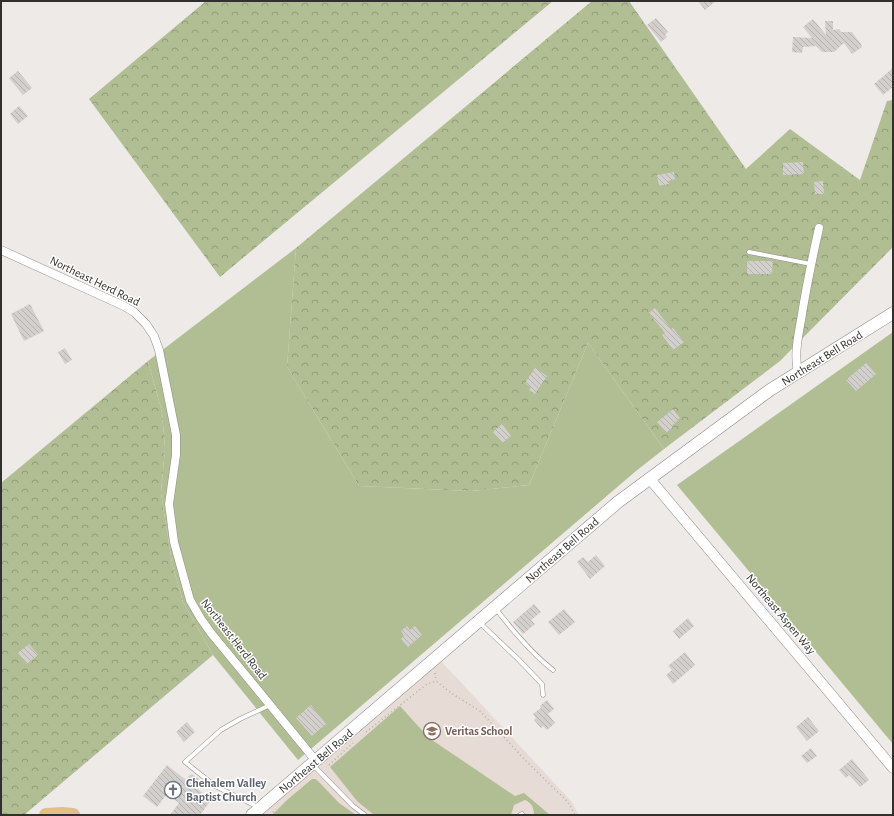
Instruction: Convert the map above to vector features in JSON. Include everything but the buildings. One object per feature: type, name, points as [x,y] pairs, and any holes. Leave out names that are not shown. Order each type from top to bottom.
[{"type":"main road","name":"Northeast Bell Road","points":[[256,812],[590,525],[650,478],[742,410],[798,372],[893,313]]},
{"type":"main road","points":[[46,815],[72,815]]},
{"type":"street","points":[[798,372],[796,360],[799,334],[819,228]]},
{"type":"street","name":"Northeast Herd Road","points":[[1,250],[124,306],[141,318],[154,336],[164,368],[176,435],[176,461],[169,504],[170,518],[174,542],[190,600],[201,619],[314,763]]},
{"type":"street","name":"Northeast Aspen Way","points":[[650,478],[893,768]]},
{"type":"lane","points":[[749,252],[811,264]]},
{"type":"lane","points":[[494,608],[526,646],[540,660],[554,670]]},
{"type":"lane","points":[[479,621],[542,684],[543,695]]},
{"type":"lane","points":[[256,812],[215,786],[185,762],[221,730],[270,705]]},
{"type":"lane","points":[[314,763],[353,806],[366,815]]},
{"type":"path","points":[[364,733],[427,684],[436,681],[451,693],[480,711],[526,761],[568,802],[575,815]]},
{"type":"path","points":[[329,765],[354,742]]},
{"type":"shaded area","name":"Veritas School","points":[[441,661],[571,801],[579,815],[259,815]]},
{"type":"green space","points":[[206,1],[553,1],[220,277],[89,99]]},
{"type":"green space","points":[[592,1],[629,1],[746,169],[790,129],[860,180],[887,101],[893,100],[893,247],[780,361],[664,449],[588,343],[529,485],[471,491],[359,486],[287,367],[296,248]]},
{"type":"green space","points":[[296,248],[287,367],[359,486],[471,491],[529,485],[588,343],[664,449],[636,471],[298,760],[213,655],[183,602],[172,563],[161,493],[165,448],[162,412],[148,361]]},
{"type":"green space","points":[[893,332],[893,744],[677,485]]},
{"type":"green space","points":[[148,361],[162,412],[165,448],[161,493],[172,563],[183,602],[213,655],[24,815],[1,815],[1,483]]},
{"type":"green space","points":[[400,706],[429,738],[515,796],[524,793],[550,815],[534,815],[532,806],[525,800],[514,805],[511,815],[374,815],[357,801],[330,767]]},
{"type":"green space","points":[[312,779],[317,780],[339,803],[356,815],[272,815]]},
{"type":"place","name":"Veritas School","points":[[432,731]]},
{"type":"place","name":"Chehalem Valley Baptist Church","points":[[173,790]]}]
